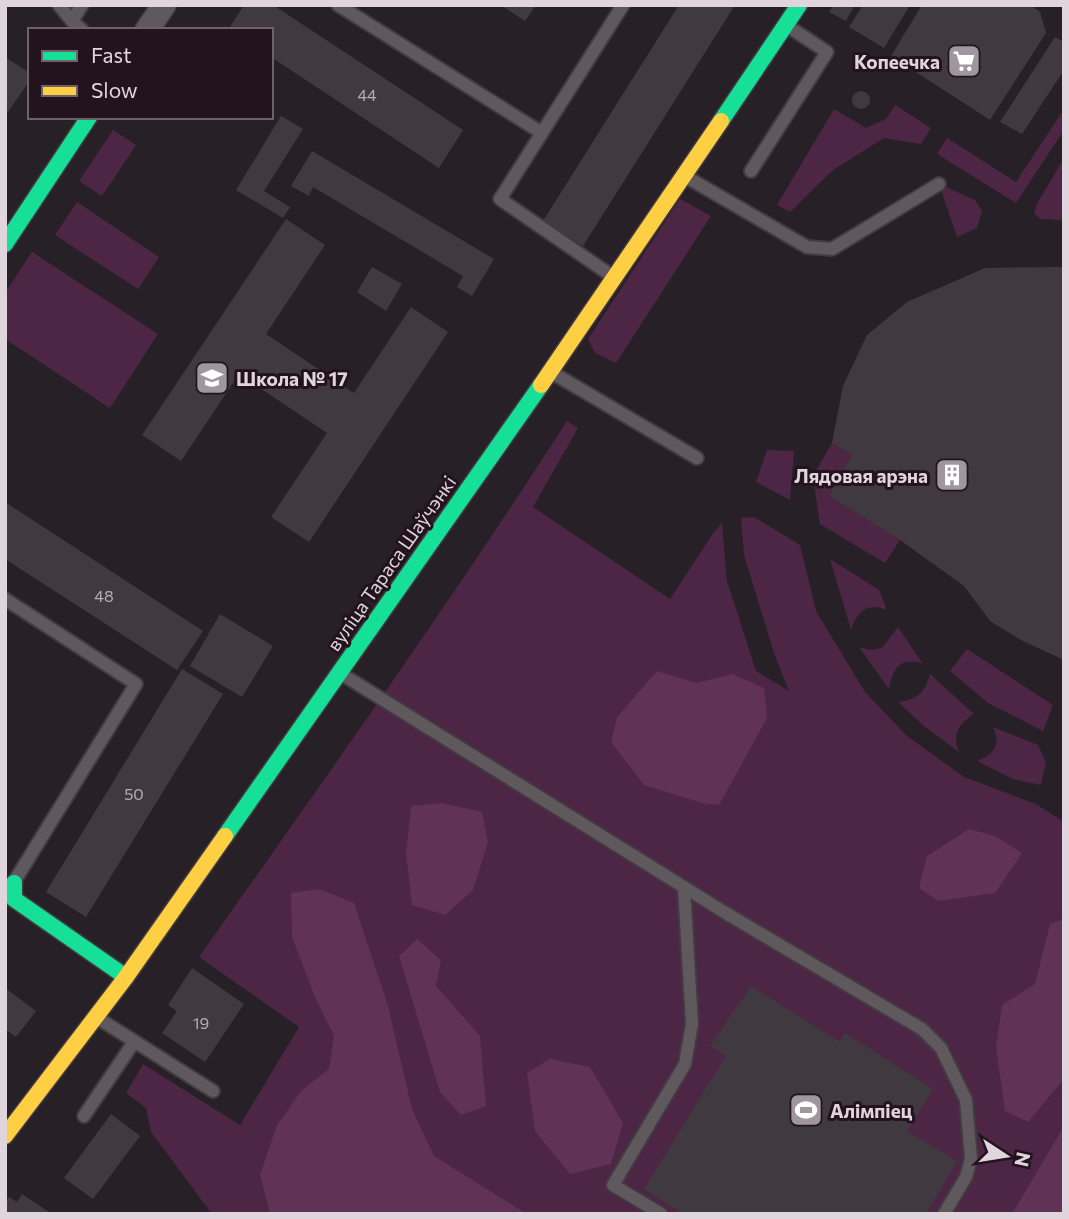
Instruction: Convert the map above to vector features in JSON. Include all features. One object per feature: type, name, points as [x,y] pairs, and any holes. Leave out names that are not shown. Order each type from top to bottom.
[{"type":"street","points":[[148,28],[163,5]]},
{"type":"street","name":"вуліца Тараса Шаўчэнкі","points":[[5,1136],[126,976],[340,673],[551,372],[799,5]]},
{"type":"street","points":[[5,244],[88,119]]},
{"type":"street","points":[[9,880],[15,898],[126,976]]},
{"type":"lane","points":[[59,5],[77,25]]},
{"type":"lane","points":[[77,25],[82,5]]},
{"type":"lane","points":[[338,5],[542,133]]},
{"type":"lane","points":[[615,278],[500,199],[623,5]]},
{"type":"lane","points":[[751,171],[827,52],[786,24]]},
{"type":"lane","points":[[683,175],[807,247],[832,249],[939,184]]},
{"type":"lane","points":[[551,372],[697,458]]},
{"type":"lane","points":[[5,600],[136,684],[9,880]]},
{"type":"lane","points":[[340,673],[684,887],[922,1029],[941,1048],[966,1100],[971,1159],[966,1177],[944,1214]]},
{"type":"lane","points":[[661,1214],[613,1185],[685,1064],[692,1024],[684,887]]},
{"type":"lane","points":[[96,1017],[213,1091]]},
{"type":"lane","points":[[84,1116],[134,1042]]},
{"type":"shaded area","points":[[895,105],[931,128],[921,144],[884,138],[833,170],[790,212],[777,205],[834,109],[866,128],[886,119]]},
{"type":"shaded area","points":[[1064,109],[1064,130],[1016,203],[937,154],[947,138],[1016,182]]},
{"type":"shaded area","points":[[113,130],[136,145],[102,196],[79,181]]},
{"type":"shaded area","points":[[1064,158],[1064,220],[1041,219],[1034,214],[1037,204]]},
{"type":"shaded area","points":[[939,184],[975,200],[982,211],[977,228],[957,237]]},
{"type":"shaded area","points":[[680,199],[711,216],[616,363],[595,353],[588,339]]},
{"type":"shaded area","points":[[77,202],[159,257],[138,289],[55,235]]},
{"type":"shaded area","points":[[32,252],[158,334],[110,408],[5,339],[5,293]]},
{"type":"shaded area","points":[[567,421],[578,428],[533,507],[670,599],[722,523],[727,581],[756,671],[789,691],[774,653],[744,555],[741,518],[754,517],[800,545],[816,611],[865,692],[907,736],[964,777],[1036,804],[1064,822],[1064,1214],[212,1214],[151,1132],[146,1108],[126,1093],[143,1064],[240,1125],[299,1027],[199,957],[432,624]]},
{"type":"shaded area","points":[[832,443],[852,455],[829,496],[900,540],[885,563],[820,524],[813,476]]},
{"type":"shaded area","points":[[767,450],[794,451],[790,500],[756,482]]},
{"type":"shaded area","points":[[830,559],[879,590],[887,610],[874,607],[864,610],[856,618],[851,630]]},
{"type":"shaded area","points":[[898,627],[923,664],[908,662],[898,666],[889,689],[859,647],[870,650],[882,648]]},
{"type":"shaded area","points":[[967,649],[1053,705],[1043,731],[988,703],[950,671]]},
{"type":"shaded area","points":[[657,671],[697,683],[732,674],[764,688],[767,718],[719,805],[702,803],[644,785],[611,742],[617,717]]},
{"type":"shaded area","points":[[930,674],[974,714],[964,722],[956,735],[959,752],[898,702],[920,694]]},
{"type":"shaded area","points":[[993,727],[1038,745],[1046,762],[1041,785],[1013,779],[977,761],[988,756],[996,744]]},
{"type":"shaded area","points":[[442,803],[482,812],[488,842],[473,890],[445,915],[412,905],[406,853],[411,806]]},
{"type":"shaded area","points":[[969,829],[995,836],[1022,853],[995,893],[938,901],[919,888],[927,856]]},
{"type":"shaded area","points":[[319,889],[354,903],[388,1006],[412,1109],[434,1156],[527,1214],[270,1214],[260,1175],[277,1125],[302,1090],[329,1069],[334,1036],[315,997],[292,937],[291,893]]},
{"type":"shaded area","points":[[1064,919],[1064,1079],[1028,1122],[1005,1111],[996,1048],[1002,1005],[1035,984],[1050,924]]},
{"type":"shaded area","points":[[417,939],[441,960],[436,986],[480,1036],[486,1106],[461,1115],[440,1092],[399,956]]},
{"type":"shaded area","points":[[550,1059],[590,1067],[623,1123],[611,1164],[570,1174],[535,1131],[527,1073]]},
{"type":"shaded area","points":[[1064,1126],[1064,1214],[1012,1214]]},
{"type":"building","points":[[244,5],[273,5],[463,130],[439,168],[273,58],[273,28],[229,28]]},
{"type":"building","points":[[501,5],[536,5],[525,21]]},
{"type":"building","points":[[679,5],[735,5],[583,246],[543,221]]},
{"type":"building","points":[[834,5],[855,5],[846,21],[829,12]]},
{"type":"building","points":[[863,5],[910,5],[884,48],[849,27]]},
{"type":"building","name":"Копеечка","points":[[922,5],[1030,5],[1040,12],[1046,33],[990,120],[891,56]]},
{"type":"building","points":[[1055,37],[1064,42],[1064,70],[1022,134],[1000,122]]},
{"type":"building","points":[[5,57],[28,72],[28,83],[8,112],[5,110]]},
{"type":"building","points":[[857,91],[865,91],[870,100],[868,107],[857,109],[852,104],[852,96]]},
{"type":"building","points":[[281,116],[303,129],[264,191],[290,207],[283,218],[236,190]]},
{"type":"building","points":[[312,151],[494,259],[472,296],[457,287],[463,276],[313,187],[309,196],[291,186]]},
{"type":"building","points":[[286,219],[325,245],[266,334],[354,393],[411,307],[448,332],[309,542],[271,517],[327,433],[239,374],[181,461],[142,435]]},
{"type":"building","points":[[372,267],[402,284],[386,311],[357,292]]},
{"type":"building","name":"Лядовая арэна","points":[[985,268],[1064,268],[1064,660],[1021,640],[990,621],[964,586],[900,540],[829,496],[852,455],[832,443],[843,386],[867,335],[907,302]]},
{"type":"building","points":[[5,502],[203,631],[177,670],[5,559]]},
{"type":"building","points":[[220,614],[273,646],[242,697],[190,666]]},
{"type":"building","points":[[182,669],[223,694],[86,917],[46,892]]},
{"type":"building","points":[[192,968],[244,1004],[205,1062],[162,1033],[177,1011],[168,1005]]},
{"type":"building","name":"Алімпіец","points":[[751,986],[840,1042],[845,1033],[933,1089],[907,1131],[957,1161],[926,1214],[684,1214],[644,1189],[726,1056],[710,1046]]},
{"type":"building","points":[[5,988],[36,1011],[16,1037],[5,1029]]},
{"type":"building","points":[[111,1114],[140,1136],[93,1199],[64,1178]]},
{"type":"building","points":[[22,1194],[52,1214],[5,1214],[5,1202],[9,1197],[17,1202]]},
{"type":"traffic: fast","points":[[721,121],[799,5]]},
{"type":"traffic: fast","points":[[5,244],[88,119]]},
{"type":"traffic: fast","points":[[225,836],[541,385]]},
{"type":"traffic: fast","points":[[14,883],[14,899],[126,977]]},
{"type":"traffic: slow","points":[[541,385],[721,121]]},
{"type":"traffic: slow","points":[[5,1136],[126,977],[225,836]]},
{"type":"place","name":"Копеечка","points":[[964,61]]},
{"type":"place","name":"Школа № 17","points":[[212,378]]},
{"type":"place","name":"Лядовая арэна","points":[[952,475]]},
{"type":"place","name":"Алімпіец","points":[[806,1110]]}]
